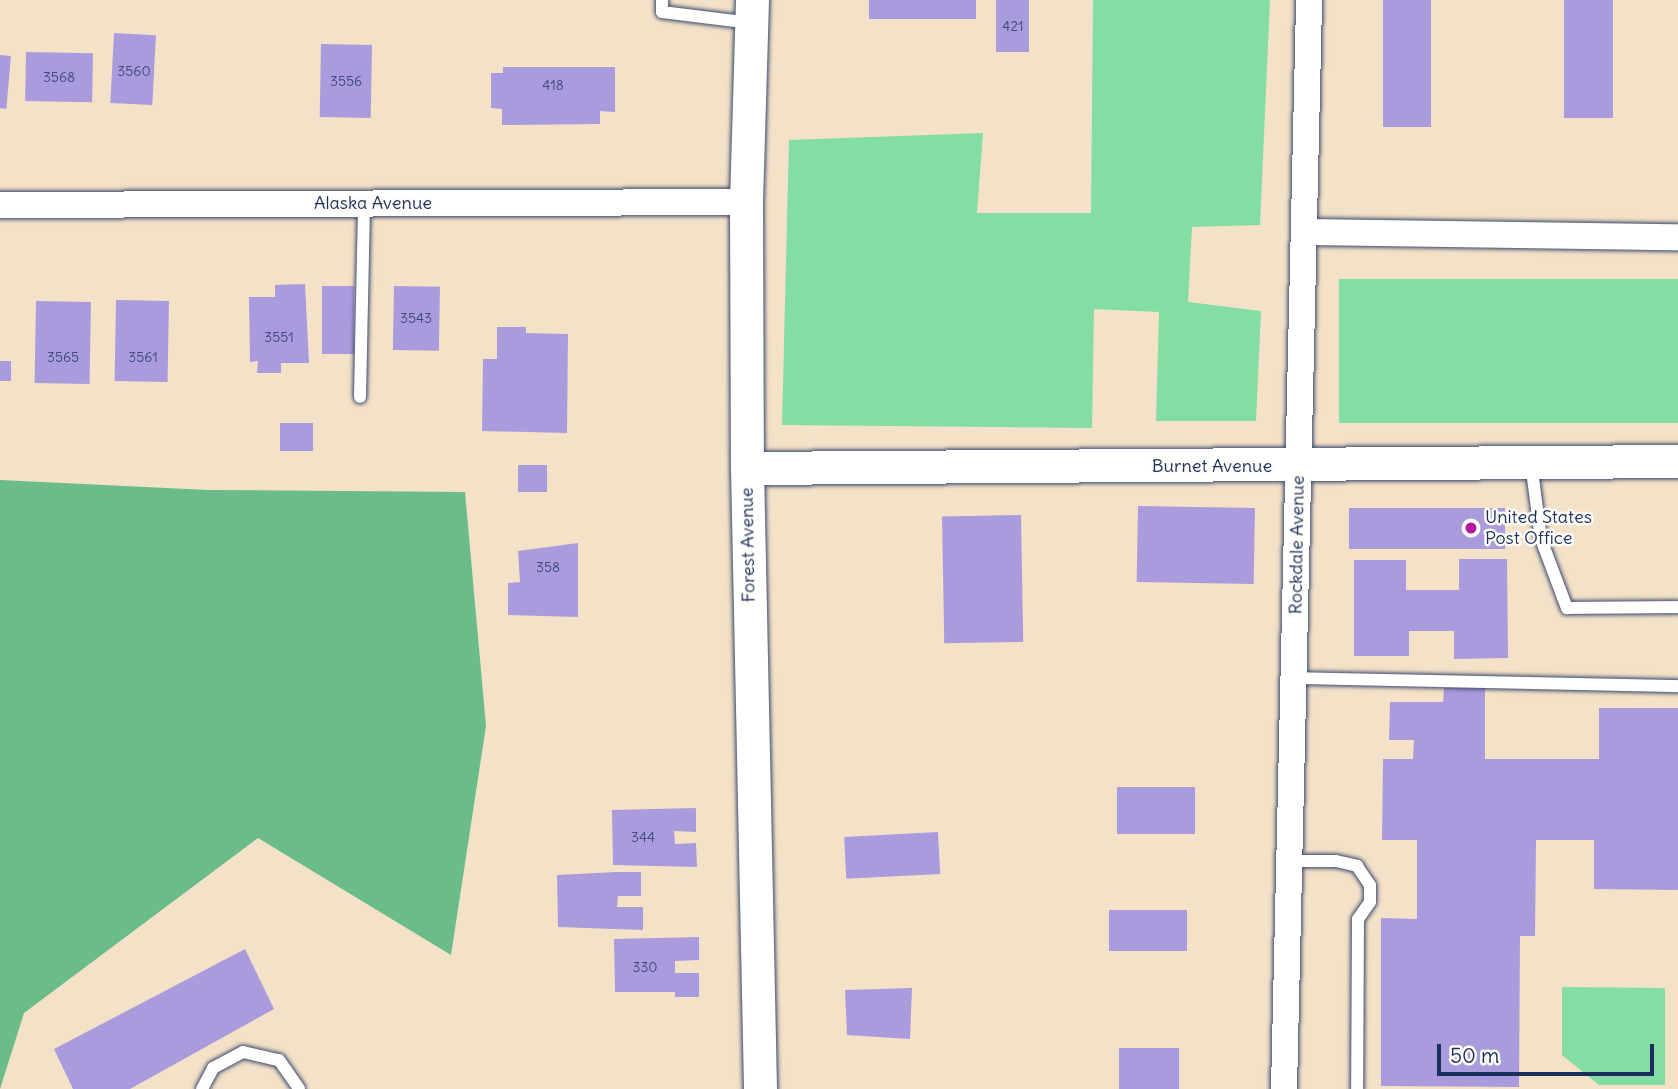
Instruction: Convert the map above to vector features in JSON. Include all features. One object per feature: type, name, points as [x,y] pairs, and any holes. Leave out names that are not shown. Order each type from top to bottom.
[{"type":"street","name":"Rockdale Avenue","points":[[1284,1089],[1309,0]]},
{"type":"street","name":"Forest Avenue","points":[[751,12],[746,202],[747,468],[760,1089]]},
{"type":"street","name":"Alaska Avenue","points":[[0,205],[746,202]]},
{"type":"street","points":[[1304,232],[1678,237]]},
{"type":"street","name":"Burnet Avenue","points":[[747,468],[1299,466],[1678,461]]},
{"type":"lane","points":[[662,6],[751,12]]},
{"type":"lane","points":[[360,397],[364,204]]},
{"type":"lane","points":[[1531,463],[1541,539],[1567,608],[1678,607]]},
{"type":"lane","points":[[1294,678],[1678,686]]},
{"type":"lane","points":[[1289,861],[1336,861],[1357,866],[1370,885],[1370,902],[1358,919],[1357,1089]]},
{"type":"lane","points":[[202,1089],[213,1068],[243,1052],[279,1060],[299,1089]]},
{"type":"green space","points":[[1093,0],[1270,0],[1260,225],[1192,227],[1188,302],[1261,311],[1256,421],[1156,421],[1159,312],[1094,309],[1092,428],[782,425],[789,140],[983,133],[977,213],[1091,213]]},
{"type":"green space","points":[[1339,279],[1678,279],[1678,423],[1339,423]]},
{"type":"green space","points":[[0,480],[208,490],[465,492],[486,726],[451,955],[258,838],[24,1013],[0,1089]]},
{"type":"green space","points":[[1562,987],[1665,988],[1665,1085],[1599,1085],[1562,1055]]},
{"type":"building","points":[[869,0],[976,0],[976,19],[869,19]]},
{"type":"building","points":[[996,0],[1029,0],[1029,52],[996,52]]},
{"type":"building","points":[[1383,0],[1431,0],[1431,127],[1383,127]]},
{"type":"building","points":[[1564,0],[1613,0],[1613,118],[1564,118]]},
{"type":"building","points":[[114,33],[156,35],[152,105],[110,103]]},
{"type":"building","points":[[321,44],[372,45],[371,118],[320,117]]},
{"type":"building","points":[[26,52],[93,53],[92,102],[25,101]]},
{"type":"building","points":[[0,55],[11,56],[6,109],[0,108]]},
{"type":"building","points":[[503,67],[615,67],[615,112],[600,111],[600,124],[502,125],[502,109],[491,108],[491,73],[503,73]]},
{"type":"building","points":[[305,284],[309,363],[281,363],[281,373],[257,373],[258,361],[250,362],[249,297],[275,297],[275,285]]},
{"type":"building","points":[[322,286],[354,286],[354,354],[322,354]]},
{"type":"building","points":[[394,286],[440,287],[439,351],[393,350]]},
{"type":"building","points":[[116,300],[169,301],[168,382],[115,381]]},
{"type":"building","points":[[36,301],[91,302],[90,384],[35,383]]},
{"type":"building","points":[[497,327],[526,327],[526,333],[568,334],[567,433],[482,431],[483,359],[497,359]]},
{"type":"building","points":[[0,361],[11,361],[11,381],[0,381]]},
{"type":"building","points":[[280,423],[313,423],[313,451],[280,451]]},
{"type":"building","points":[[518,465],[547,465],[547,492],[518,492]]},
{"type":"building","points":[[1138,506],[1255,508],[1254,584],[1137,582]]},
{"type":"building","points":[[1349,508],[1505,508],[1505,549],[1349,549]]},
{"type":"building","points":[[1021,515],[1023,642],[944,643],[942,516]]},
{"type":"building","points":[[578,543],[578,617],[508,615],[508,583],[520,582],[518,551]]},
{"type":"building","points":[[1459,559],[1507,559],[1508,658],[1454,659],[1454,631],[1409,631],[1409,656],[1354,656],[1354,560],[1406,560],[1406,590],[1459,590]]},
{"type":"building","points":[[1444,688],[1485,688],[1485,759],[1599,759],[1599,708],[1678,708],[1678,890],[1594,889],[1594,840],[1536,840],[1535,936],[1520,936],[1519,1087],[1381,1086],[1381,918],[1417,919],[1417,840],[1382,840],[1383,759],[1413,759],[1414,740],[1389,740],[1390,702],[1443,702]]},
{"type":"building","points":[[1117,787],[1195,787],[1195,834],[1117,834]]},
{"type":"building","points":[[696,808],[696,832],[674,831],[675,844],[696,843],[697,867],[613,865],[612,810]]},
{"type":"building","points":[[938,832],[940,874],[846,879],[844,837]]},
{"type":"building","points":[[641,872],[641,896],[618,896],[617,907],[643,907],[643,930],[558,927],[557,875]]},
{"type":"building","points":[[1109,910],[1187,910],[1187,951],[1109,951]]},
{"type":"building","points":[[699,937],[699,960],[675,961],[675,973],[699,973],[699,997],[675,997],[675,992],[615,992],[614,939]]},
{"type":"building","points":[[245,949],[274,1009],[130,1089],[73,1089],[54,1049]]},
{"type":"building","points":[[912,988],[910,1039],[847,1035],[845,990]]},
{"type":"building","points":[[1119,1048],[1179,1048],[1179,1089],[1119,1089]]},
{"type":"place","name":"United States Post Office","points":[[1471,528]]}]
